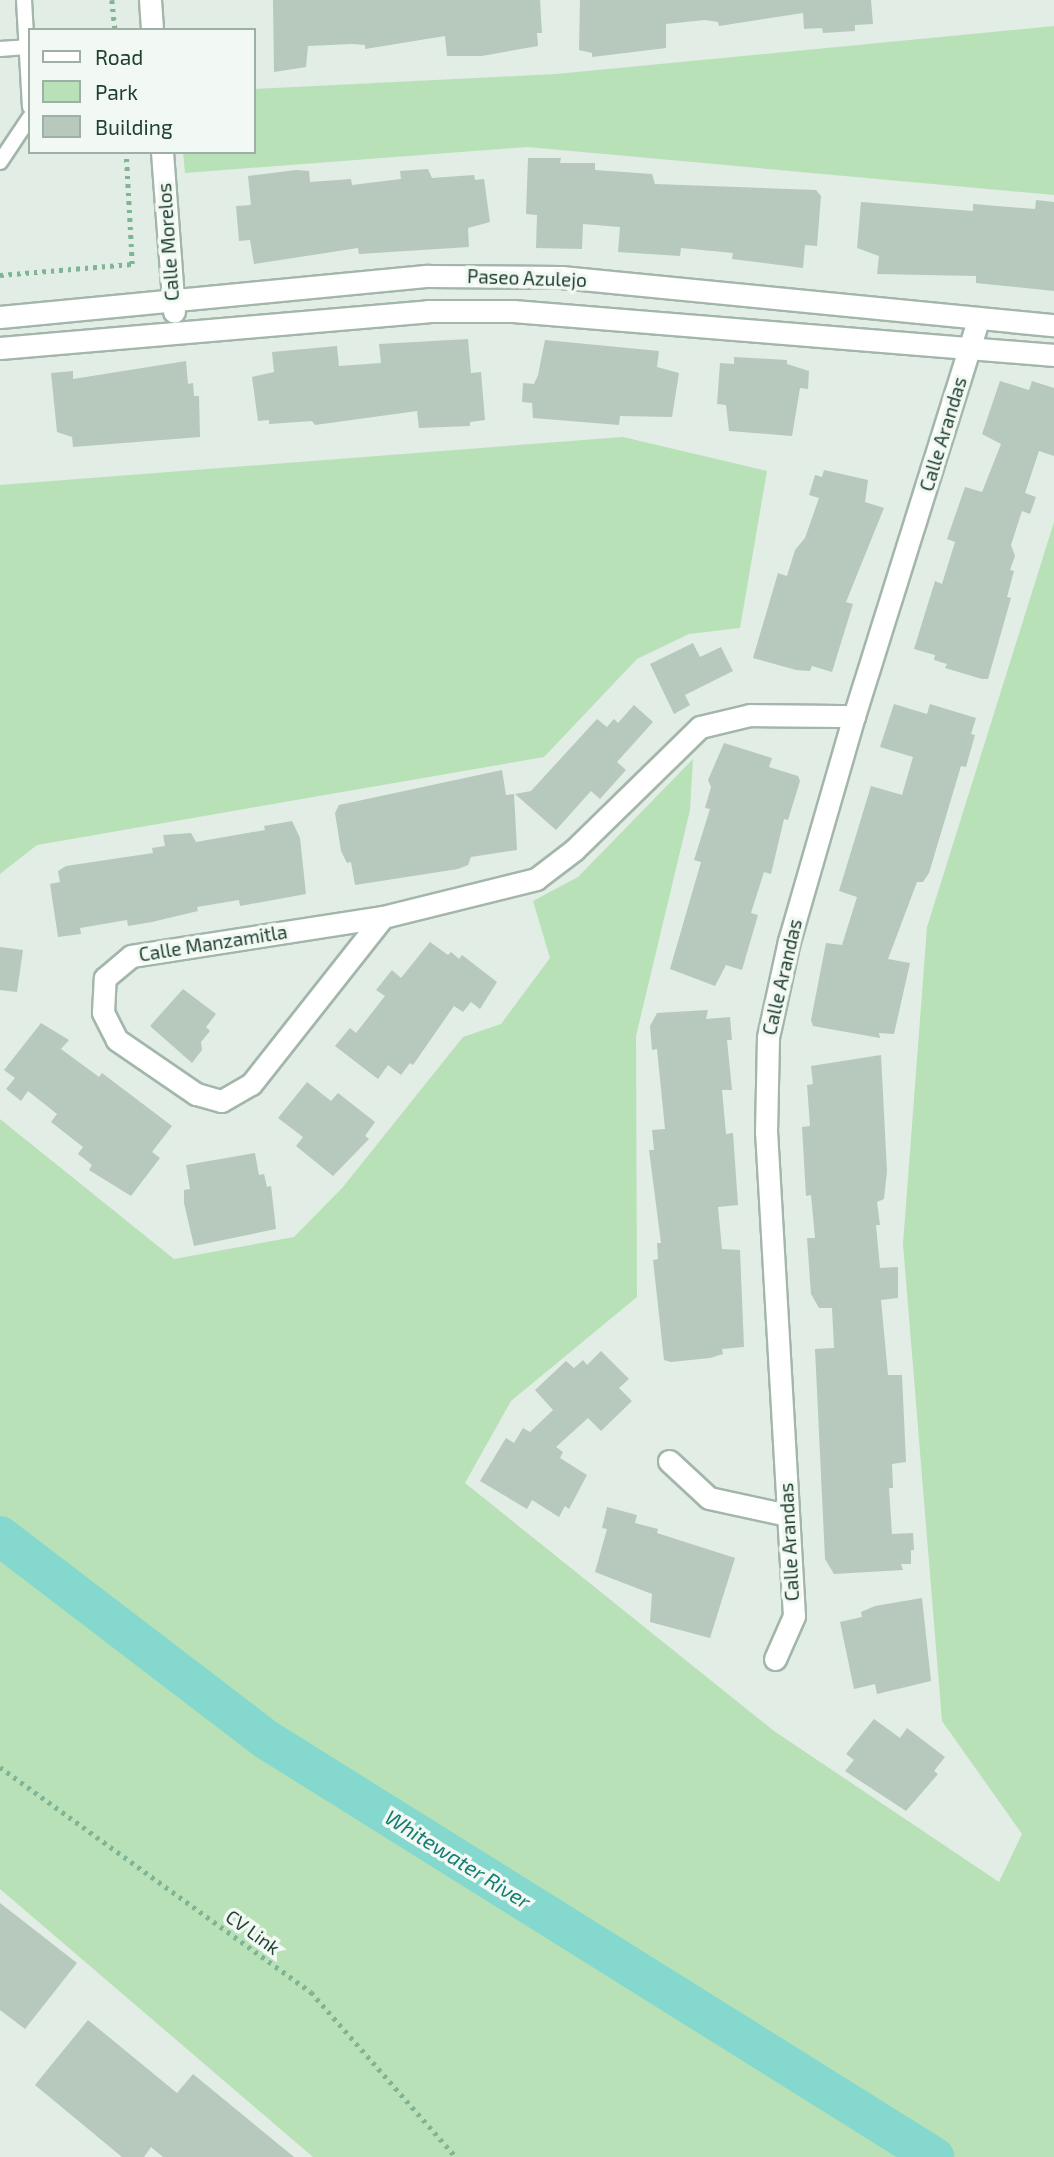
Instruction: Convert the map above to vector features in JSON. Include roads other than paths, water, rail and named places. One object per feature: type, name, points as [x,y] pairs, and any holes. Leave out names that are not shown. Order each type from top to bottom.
[{"type":"street","points":[[150,0],[152,28]]},
{"type":"street","name":"Calle Morelos","points":[[162,154],[176,331]]},
{"type":"street","name":"Paseo Azulejo","points":[[0,317],[428,276],[561,277],[1054,325]]},
{"type":"street","name":"Paseo Azulejo","points":[[0,348],[428,311],[513,311],[1054,355]]},
{"type":"street","name":"Calle Arandas","points":[[775,1659],[794,1616],[766,1133],[768,1037],[789,941],[854,716],[979,318]]},
{"type":"street","name":"Calle Manzamitla","points":[[383,917],[251,1084],[221,1101],[196,1094],[117,1040],[103,1012],[105,978],[131,956],[383,917],[536,879],[574,850],[699,727],[750,715],[854,716]]},
{"type":"street","points":[[668,1461],[709,1498],[787,1515]]},
{"type":"lane","points":[[24,0],[28,67]]},
{"type":"lane","points":[[0,49],[27,47]]},
{"type":"lane","points":[[0,162],[28,120]]},
{"type":"waterway","name":"Whitewater River","points":[[0,1536],[267,1740],[934,2157]]}]
